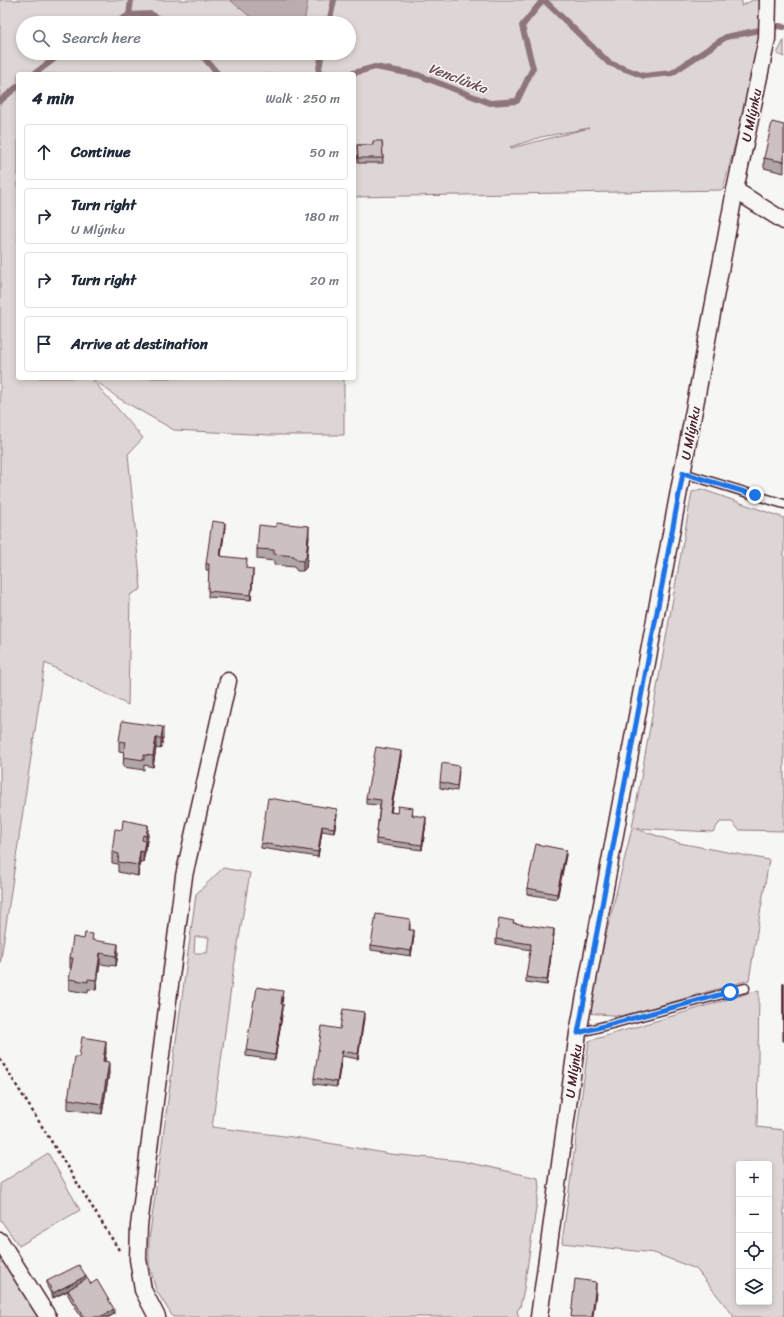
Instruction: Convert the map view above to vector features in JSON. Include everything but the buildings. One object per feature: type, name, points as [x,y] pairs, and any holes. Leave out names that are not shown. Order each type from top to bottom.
[{"type":"street","name":"U Mlýnku","points":[[540,1317],[578,1033],[735,190],[768,39],[768,0]]},
{"type":"street","points":[[735,190],[784,220]]},
{"type":"street","points":[[157,1317],[143,1290],[138,1258],[139,1226],[184,876],[228,681]]},
{"type":"street","points":[[0,1241],[48,1317]]},
{"type":"lane","points":[[683,473],[784,504]]},
{"type":"lane","points":[[578,1033],[745,988]]},
{"type":"path","points":[[0,1059],[122,1256]]},
{"type":"shaded area","points":[[0,0],[742,0],[741,6],[753,0],[762,0],[765,29],[723,190],[356,197],[356,72],[16,72],[16,380],[93,380],[143,438],[128,454],[141,589],[130,595],[128,705],[45,663],[0,965]],"holes":[[[589,128],[511,148],[510,147],[541,137]]]},
{"type":"shaded area","points":[[230,0],[308,0],[305,16],[249,16]]},
{"type":"shaded area","points":[[784,40],[784,57],[777,54]]},
{"type":"shaded area","points":[[95,380],[344,380],[344,435],[270,435],[174,430],[118,398]]},
{"type":"shaded area","points":[[701,489],[784,518],[784,831],[739,830],[732,822],[720,822],[713,832],[634,828],[679,843],[769,860],[749,980],[623,1016],[587,1013],[632,828],[692,492]]},
{"type":"shaded area","points":[[223,868],[250,873],[233,973],[212,1127],[300,1138],[390,1154],[461,1161],[538,1178],[539,1188],[524,1289],[520,1307],[517,1311],[519,1317],[173,1317],[156,1290],[149,1264],[149,1240],[196,894]],"holes":[[[195,937],[209,937],[207,953],[194,953]]]},
{"type":"shaded area","points":[[759,990],[757,1127],[784,1130],[784,1317],[733,1317],[733,1315],[696,1269],[654,1253],[562,1243],[589,1041]]},
{"type":"shaded area","points":[[48,1153],[80,1210],[19,1246],[0,1219],[0,1184]]},
{"type":"shaded area","points":[[0,1256],[3,1261],[38,1317],[0,1317]]},
{"type":"waterway","points":[[129,15],[131,0]]},
{"type":"waterway","points":[[331,16],[334,0]]},
{"type":"waterway","name":"Venclůvka","points":[[356,72],[375,67],[418,75],[490,103],[517,101],[533,68],[522,26],[543,0]]},
{"type":"waterway","name":"Venclůvka","points":[[544,0],[609,63],[644,76],[672,73],[726,37],[779,26],[784,27]]},
{"type":"waterway","name":"Venclůvka","points":[[127,16],[151,14],[155,16]]},
{"type":"waterway","name":"Venclůvka","points":[[37,72],[53,60]]},
{"type":"waterway","name":"Venclůvka","points":[[206,60],[216,72]]},
{"type":"waterway","points":[[318,72],[321,60]]},
{"type":"waterway","name":"Venclůvka","points":[[0,101],[16,88]]},
{"type":"route","points":[[730,992],[578,1033],[683,473],[755,495]]}]
